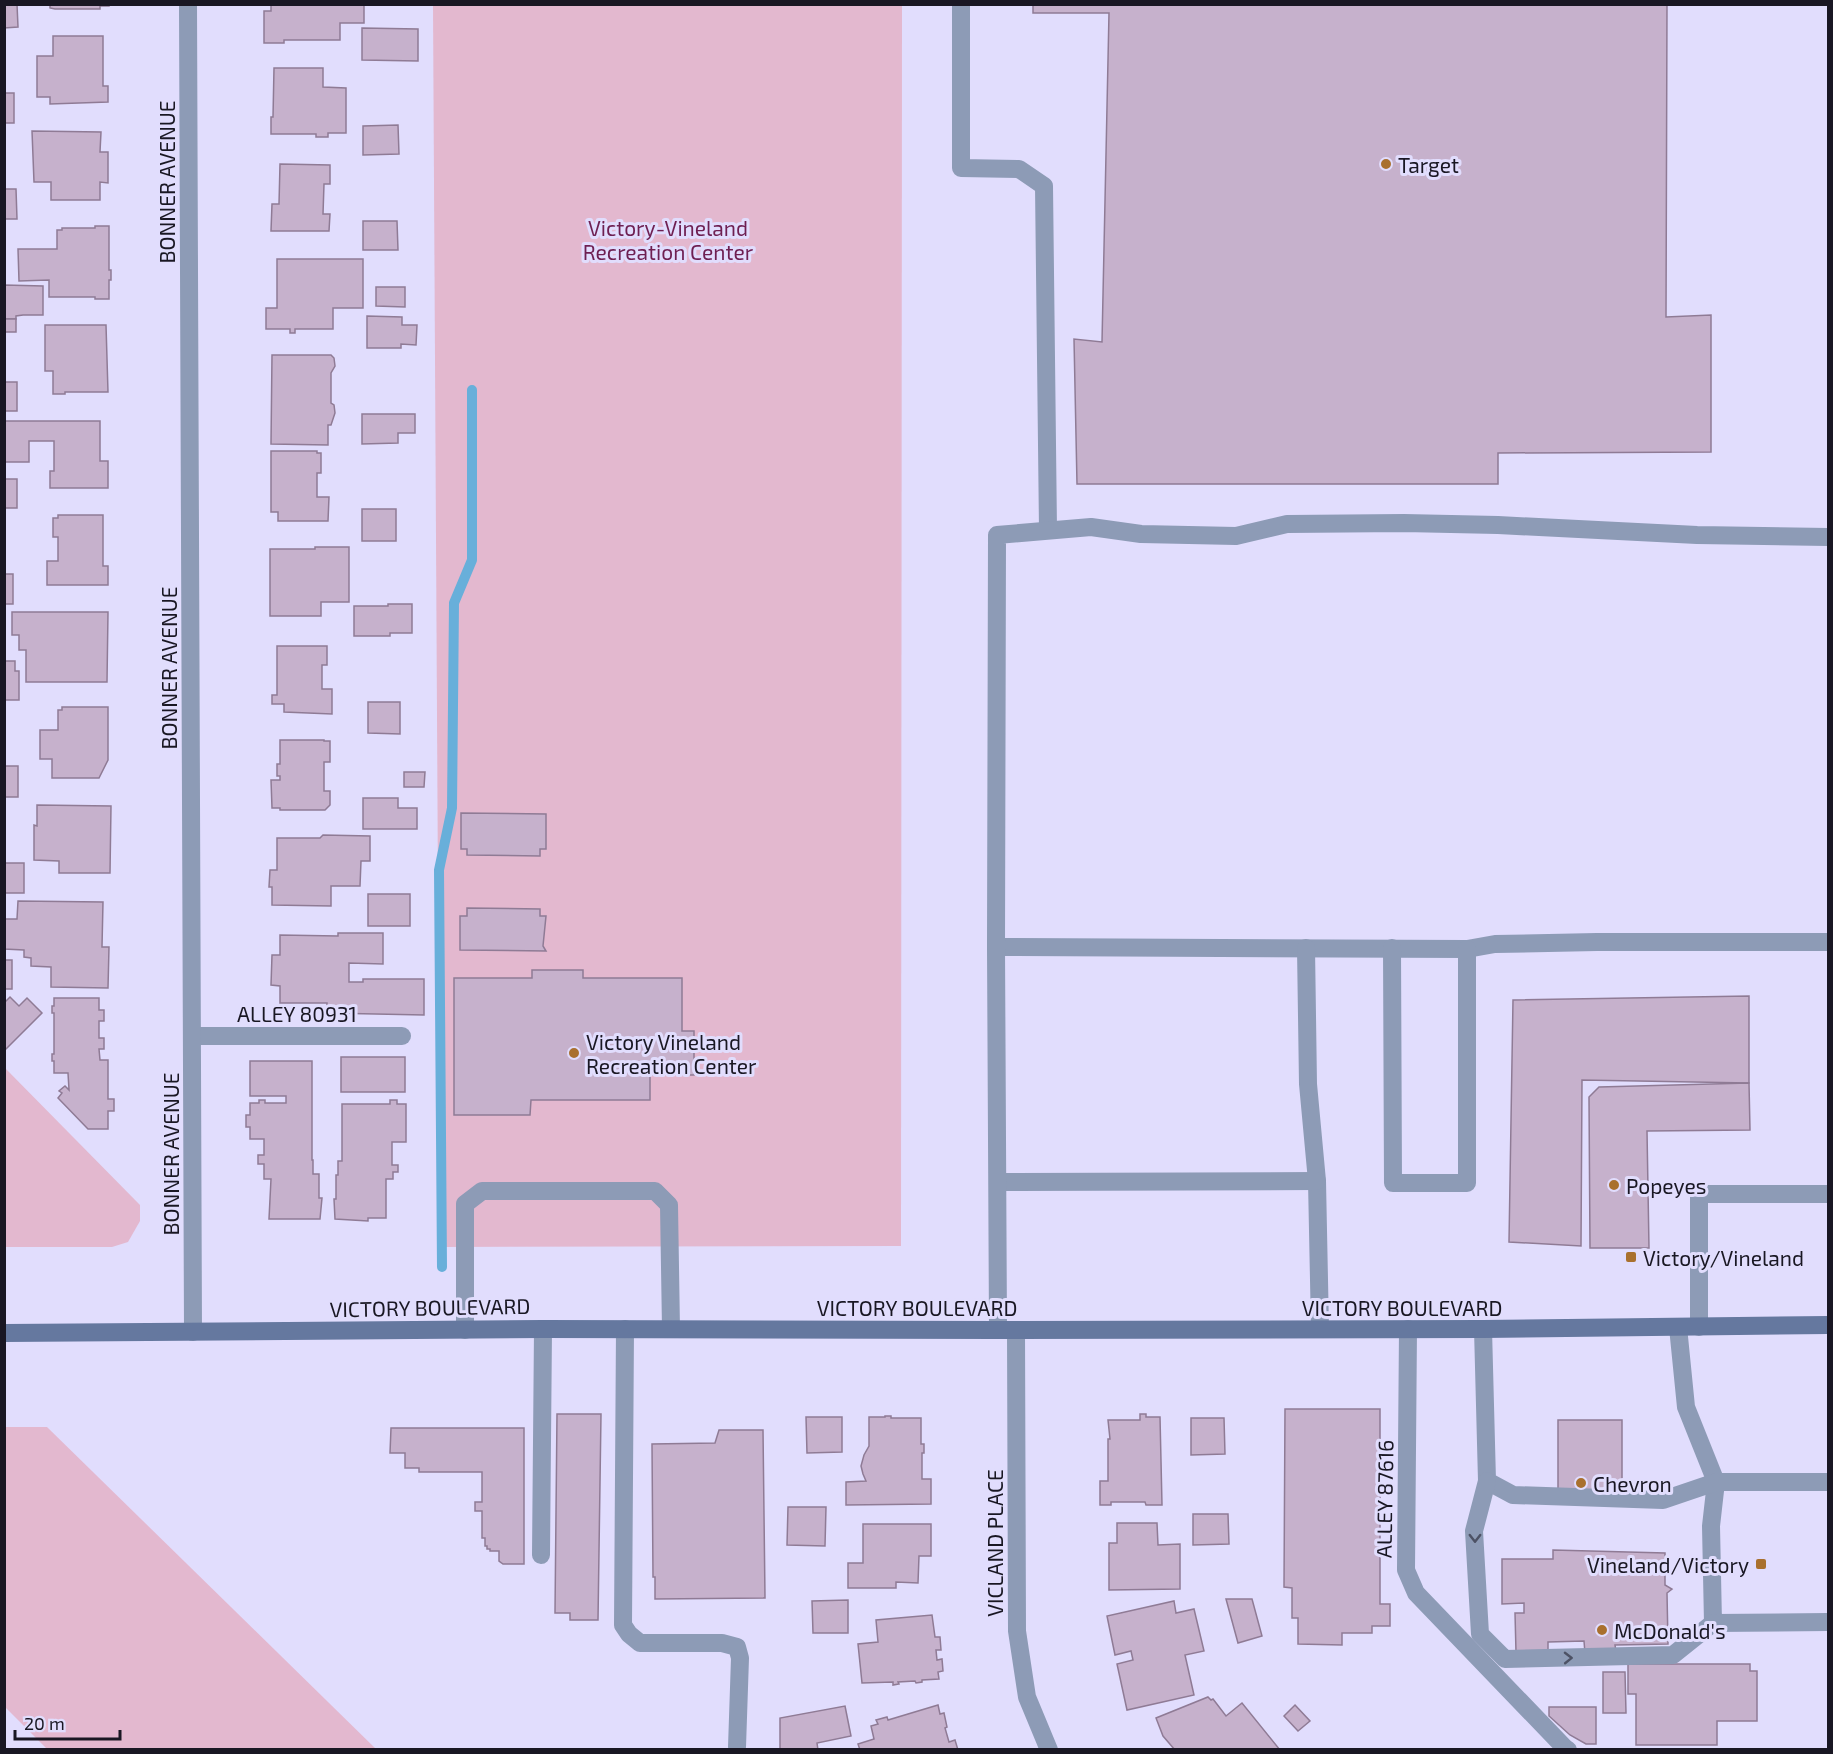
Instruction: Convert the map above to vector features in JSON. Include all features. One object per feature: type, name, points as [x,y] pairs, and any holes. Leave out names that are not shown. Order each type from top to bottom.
[{"type":"main road","name":"VICTORY BOULEVARD","points":[[4,1333],[543,1329],[1482,1329],[1828,1325]]},
{"type":"street","name":"BONNER AVENUE","points":[[188,4],[193,1332]]},
{"type":"street","points":[[961,4],[961,168],[1019,169],[1044,186],[1048,530],[1091,526],[1141,534],[1236,536],[1287,524],[1404,523],[1498,525],[1697,535],[1828,537]]},
{"type":"street","name":"VICLAND PLACE","points":[[1048,530],[997,535],[996,947],[998,1182],[1007,1330],[1017,1631],[1027,1697],[1049,1749]]},
{"type":"street","points":[[996,947],[1467,949],[1495,944],[1598,942],[1828,942]]},
{"type":"street","points":[[1306,948],[1308,1084],[1317,1181],[1320,1329]]},
{"type":"street","points":[[1392,948],[1393,1183],[1467,1183],[1467,949]]},
{"type":"street","name":"ALLEY 80931","points":[[192,1035],[402,1036]]},
{"type":"street","points":[[998,1182],[1317,1181]]},
{"type":"street","points":[[465,1330],[465,1204],[482,1191],[654,1191],[669,1205],[671,1329]]},
{"type":"street","points":[[1699,1327],[1699,1194],[1828,1194]]},
{"type":"street","points":[[1678,1327],[1686,1407],[1716,1482],[1712,1526],[1713,1623]]},
{"type":"street","points":[[540,1555],[543,1329]]},
{"type":"street","points":[[625,1329],[623,1625],[629,1634],[640,1642],[722,1643],[737,1647],[740,1658],[737,1747]]},
{"type":"street","name":"ALLEY 87616","points":[[1408,1329],[1406,1570],[1416,1593],[1564,1748],[1568,1749]]},
{"type":"street","points":[[1482,1329],[1487,1481],[1474,1531],[1480,1634],[1505,1659],[1673,1655],[1713,1623],[1828,1622]]},
{"type":"street","points":[[1487,1481],[1513,1496],[1664,1500],[1716,1482],[1828,1482]]},
{"type":"green space","name":"Victory-Vineland Recreation Center","points":[[433,5],[902,5],[901,1246],[440,1247]]},
{"type":"green space","points":[[5,1068],[140,1205],[140,1221],[128,1242],[112,1247],[5,1247]]},
{"type":"green space","points":[[4,1427],[47,1427],[376,1749],[47,1749],[5,1707]]},
{"type":"building","points":[[4,4],[17,4],[18,27],[4,28]]},
{"type":"building","points":[[50,4],[109,4],[109,6],[100,6],[100,9],[55,9],[50,8]]},
{"type":"building","points":[[271,4],[364,4],[364,23],[340,23],[340,40],[284,40],[284,43],[264,43],[264,11],[271,11]]},
{"type":"building","name":"Target","points":[[1033,4],[1667,4],[1666,317],[1711,315],[1711,452],[1498,453],[1498,484],[1077,484],[1074,339],[1102,342],[1109,13],[1033,13]]},
{"type":"building","points":[[362,28],[418,29],[418,61],[362,60]]},
{"type":"building","points":[[53,36],[103,36],[103,86],[108,86],[108,102],[50,104],[50,97],[37,97],[37,56],[53,56]]},
{"type":"building","points":[[274,68],[323,68],[323,87],[346,88],[346,133],[328,133],[328,137],[316,137],[316,134],[271,134]]},
{"type":"building","points":[[4,93],[14,93],[14,123],[4,123]]},
{"type":"building","points":[[398,125],[399,154],[363,155],[363,126]]},
{"type":"building","points":[[32,131],[101,132],[100,152],[108,152],[108,183],[100,182],[100,200],[51,200],[51,182],[34,182]]},
{"type":"building","points":[[280,164],[330,165],[330,184],[324,184],[323,214],[330,214],[329,231],[271,231],[272,204],[279,204]]},
{"type":"building","points":[[4,189],[16,189],[17,219],[4,219]]},
{"type":"building","points":[[363,221],[397,221],[398,250],[363,250]]},
{"type":"building","points":[[95,226],[109,226],[111,280],[109,280],[109,299],[49,297],[49,280],[19,281],[18,249],[57,249],[57,230],[95,228]]},
{"type":"building","points":[[277,259],[363,259],[363,308],[333,308],[333,329],[295,329],[295,333],[290,333],[290,329],[266,329],[266,308],[277,308]]},
{"type":"building","points":[[4,285],[43,286],[43,315],[23,315],[16,316],[16,319],[4,319]]},
{"type":"building","points":[[376,287],[405,287],[405,307],[376,306]]},
{"type":"building","points":[[367,316],[402,317],[402,325],[417,325],[416,345],[401,344],[401,348],[367,348]]},
{"type":"building","points":[[4,319],[16,319],[16,332],[4,332]]},
{"type":"building","points":[[45,325],[106,325],[108,392],[53,394],[53,371],[45,371]]},
{"type":"building","points":[[272,355],[331,355],[334,358],[335,366],[331,373],[331,403],[334,405],[335,413],[331,425],[328,425],[328,445],[271,444]]},
{"type":"building","points":[[4,382],[17,382],[17,411],[4,411]]},
{"type":"building","points":[[362,414],[415,414],[415,433],[398,433],[398,443],[362,444]]},
{"type":"building","points":[[4,421],[100,421],[100,461],[108,461],[108,488],[50,488],[50,471],[54,471],[54,441],[29,441],[29,462],[5,462],[4,466]]},
{"type":"building","points":[[271,451],[317,451],[321,453],[321,473],[317,473],[317,497],[329,497],[328,521],[278,521],[278,512],[271,512]]},
{"type":"building","points":[[4,479],[17,479],[17,508],[4,508]]},
{"type":"building","points":[[362,509],[396,509],[396,541],[362,541]]},
{"type":"building","points":[[58,515],[103,515],[103,566],[108,566],[108,585],[47,585],[47,561],[58,561],[58,537],[53,537],[53,518],[58,518]]},
{"type":"building","points":[[315,547],[349,547],[349,602],[321,602],[321,616],[270,616],[270,549],[315,549]]},
{"type":"building","points":[[4,574],[13,574],[13,604],[4,604]]},
{"type":"building","points":[[388,604],[412,604],[412,633],[390,633],[390,636],[354,636],[354,606],[388,606]]},
{"type":"building","points":[[12,612],[108,612],[107,682],[26,682],[26,650],[19,650],[19,635],[12,635]]},
{"type":"building","points":[[277,646],[327,646],[327,665],[322,665],[322,689],[332,689],[332,714],[284,712],[284,704],[272,704],[272,695],[277,695]]},
{"type":"building","points":[[4,661],[15,661],[15,671],[19,671],[19,700],[4,700]]},
{"type":"building","points":[[368,702],[400,702],[400,734],[368,733]]},
{"type":"building","points":[[62,707],[108,707],[108,760],[99,778],[52,778],[52,759],[40,759],[40,730],[58,730],[58,710],[62,710]]},
{"type":"building","points":[[280,740],[330,741],[330,762],[324,762],[324,791],[330,791],[330,805],[325,810],[272,808],[271,780],[280,780],[280,776],[277,776],[277,764],[280,764]]},
{"type":"building","points":[[4,766],[18,766],[18,797],[4,797]]},
{"type":"building","points":[[404,772],[425,772],[424,787],[404,787]]},
{"type":"building","points":[[363,798],[398,798],[398,808],[417,808],[417,829],[363,829]]},
{"type":"building","points":[[37,805],[111,806],[110,873],[59,873],[59,861],[34,860],[34,825],[37,826]]},
{"type":"building","points":[[461,813],[546,814],[546,849],[540,849],[540,856],[467,855],[467,849],[461,849]]},
{"type":"building","points":[[323,835],[370,836],[370,861],[361,861],[360,886],[331,886],[331,906],[272,905],[272,887],[269,887],[270,870],[277,870],[277,838],[320,838]]},
{"type":"building","points":[[4,863],[24,863],[24,893],[4,893]]},
{"type":"building","points":[[368,894],[410,894],[410,926],[368,926]]},
{"type":"building","points":[[18,901],[103,902],[102,947],[109,947],[108,988],[51,987],[51,967],[31,966],[31,958],[24,957],[24,950],[4,949],[4,919],[17,919]]},
{"type":"building","points":[[467,908],[540,909],[540,916],[546,916],[543,946],[546,951],[460,950],[460,916],[467,916]]},
{"type":"building","points":[[338,933],[383,933],[383,964],[349,963],[349,982],[363,982],[363,979],[424,979],[424,1015],[327,1013],[327,1003],[280,1003],[280,986],[271,985],[272,955],[280,955],[280,935],[338,936]]},
{"type":"building","points":[[4,960],[12,960],[12,989],[4,989]]},
{"type":"building","name":"Victory Vineland Recreation Center","points":[[532,970],[583,970],[583,978],[682,978],[682,1031],[694,1031],[694,1075],[650,1075],[650,1100],[531,1100],[530,1115],[454,1115],[454,978],[532,978]]},
{"type":"building","points":[[1749,996],[1749,1083],[1582,1080],[1581,1246],[1509,1242],[1513,1000]]},
{"type":"building","points":[[10,997],[19,1006],[27,998],[42,1013],[4,1051],[4,1003]]},
{"type":"building","points":[[54,998],[99,998],[99,1010],[104,1010],[104,1021],[99,1021],[99,1038],[104,1038],[104,1049],[99,1049],[100,1060],[108,1060],[108,1099],[114,1099],[114,1111],[108,1111],[108,1129],[88,1129],[58,1098],[62,1093],[59,1091],[65,1086],[69,1090],[68,1073],[54,1073],[54,1061],[52,1061]]},
{"type":"building","points":[[341,1057],[405,1057],[405,1092],[341,1092]]},
{"type":"building","points":[[250,1061],[312,1061],[312,1160],[313,1174],[319,1174],[319,1198],[322,1198],[320,1219],[269,1219],[271,1179],[264,1179],[264,1164],[258,1164],[258,1155],[264,1155],[264,1139],[250,1139],[250,1127],[246,1127],[246,1115],[250,1115],[250,1103],[265,1100],[265,1103],[286,1103],[286,1096],[250,1096]]},
{"type":"building","points":[[1749,1083],[1750,1130],[1647,1131],[1649,1248],[1590,1248],[1589,1097],[1599,1087]]},
{"type":"building","points":[[390,1100],[397,1100],[397,1104],[406,1104],[406,1142],[392,1142],[392,1165],[398,1165],[398,1172],[393,1172],[393,1179],[386,1179],[386,1218],[368,1218],[368,1221],[335,1219],[336,1175],[338,1175],[338,1161],[342,1161],[342,1104],[390,1104]]},
{"type":"building","points":[[1285,1409],[1380,1409],[1380,1604],[1390,1604],[1390,1626],[1372,1626],[1372,1633],[1342,1633],[1342,1645],[1298,1644],[1298,1618],[1292,1618],[1292,1588],[1284,1587]]},
{"type":"building","points":[[557,1414],[601,1414],[598,1620],[570,1620],[570,1613],[555,1613]]},
{"type":"building","points":[[1140,1414],[1146,1414],[1146,1417],[1160,1417],[1162,1505],[1146,1505],[1145,1502],[1111,1502],[1111,1505],[1100,1505],[1100,1481],[1108,1481],[1108,1439],[1110,1439],[1108,1420],[1140,1420]]},
{"type":"building","points":[[806,1417],[842,1417],[842,1452],[807,1453]]},
{"type":"building","points":[[869,1417],[921,1418],[921,1444],[924,1444],[922,1479],[931,1479],[931,1504],[846,1505],[846,1482],[866,1481],[861,1466],[869,1446]]},
{"type":"building","points":[[1191,1418],[1224,1418],[1225,1454],[1191,1455]]},
{"type":"building","points":[[1558,1420],[1622,1420],[1622,1492],[1558,1493]]},
{"type":"building","points":[[391,1428],[524,1428],[524,1564],[503,1564],[499,1561],[499,1551],[490,1551],[485,1546],[485,1538],[482,1538],[482,1511],[475,1511],[475,1502],[482,1502],[482,1472],[419,1472],[419,1468],[405,1468],[405,1453],[390,1453]]},
{"type":"building","points":[[719,1430],[763,1430],[765,1598],[655,1599],[652,1444],[715,1443]]},
{"type":"building","points":[[788,1507],[826,1507],[825,1546],[787,1545]]},
{"type":"building","points":[[1193,1514],[1228,1514],[1229,1544],[1193,1545]]},
{"type":"building","points":[[1117,1523],[1157,1523],[1158,1545],[1180,1544],[1180,1589],[1109,1590],[1109,1543],[1117,1543]]},
{"type":"building","points":[[863,1524],[931,1524],[931,1556],[919,1556],[918,1583],[896,1582],[896,1588],[848,1588],[848,1563],[863,1563]]},
{"type":"building","points":[[1553,1550],[1665,1553],[1665,1585],[1672,1589],[1667,1593],[1668,1644],[1615,1645],[1616,1652],[1585,1653],[1584,1641],[1548,1642],[1548,1652],[1516,1652],[1515,1613],[1524,1613],[1524,1603],[1502,1604],[1502,1559],[1553,1559]]},
{"type":"building","points":[[1226,1599],[1252,1599],[1262,1636],[1238,1643]]},
{"type":"building","points":[[848,1600],[848,1633],[813,1633],[812,1601]]},
{"type":"building","points":[[1174,1601],[1176,1613],[1194,1609],[1204,1651],[1185,1655],[1194,1695],[1127,1710],[1117,1664],[1133,1660],[1131,1651],[1115,1655],[1107,1616]]},
{"type":"building","points":[[932,1615],[935,1637],[940,1637],[941,1650],[936,1650],[937,1660],[942,1659],[943,1671],[938,1672],[939,1679],[922,1680],[916,1683],[915,1681],[898,1682],[899,1684],[893,1685],[893,1682],[862,1683],[858,1644],[878,1642],[876,1620]]},
{"type":"building","points":[[1628,1664],[1750,1664],[1750,1671],[1757,1671],[1757,1721],[1717,1721],[1717,1745],[1636,1745],[1636,1694],[1628,1694]]},
{"type":"building","points":[[1603,1672],[1625,1672],[1626,1713],[1603,1713]]},
{"type":"building","points":[[1208,1697],[1213,1699],[1226,1716],[1242,1703],[1280,1750],[1175,1750],[1163,1736],[1156,1718]]},
{"type":"building","points":[[938,1705],[940,1714],[944,1713],[949,1742],[955,1740],[958,1750],[860,1750],[858,1744],[874,1739],[871,1726],[878,1724],[876,1720],[887,1717],[888,1720]]},
{"type":"building","points":[[1295,1705],[1310,1721],[1298,1731],[1284,1716]]},
{"type":"building","points":[[845,1706],[851,1736],[817,1743],[818,1750],[780,1750],[780,1718]]},
{"type":"building","points":[[1549,1707],[1596,1707],[1596,1744],[1586,1744],[1570,1735],[1549,1716]]},
{"type":"waterway","points":[[442,1267],[439,870],[452,808],[454,603],[472,560],[472,390]]},
{"type":"place","name":"Target","points":[[1386,164]]},
{"type":"place","name":"Victory Vineland Recreation Center","points":[[574,1053]]},
{"type":"place","name":"Popeyes","points":[[1614,1185]]},
{"type":"place","name":"Victory/Vineland","points":[[1631,1257]]},
{"type":"place","name":"Chevron","points":[[1581,1483]]},
{"type":"place","name":"Vineland/Victory","points":[[1761,1564]]},
{"type":"place","name":"McDonald's","points":[[1602,1630]]}]
